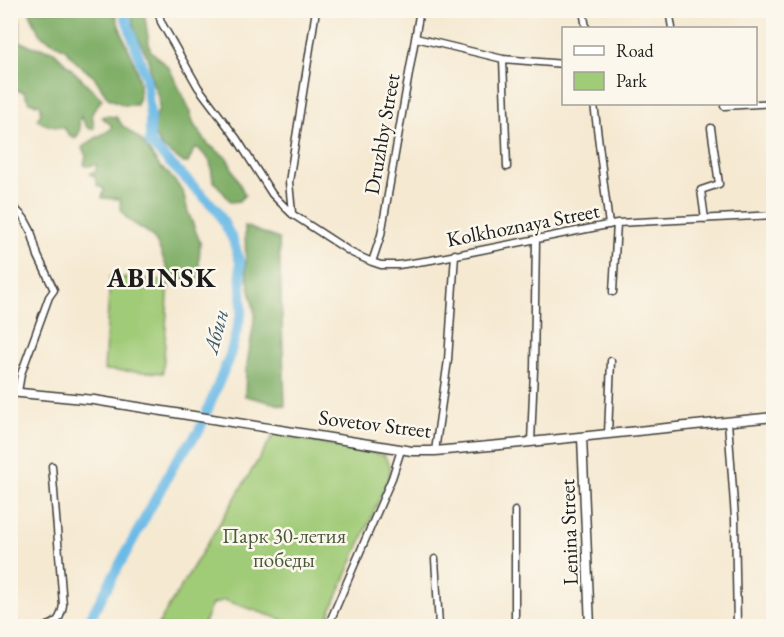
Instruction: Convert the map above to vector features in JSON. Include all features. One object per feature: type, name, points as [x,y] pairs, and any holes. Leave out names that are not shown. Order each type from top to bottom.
[{"type":"main road","name":"Sovetov Street","points":[[14,392],[183,414],[401,450],[435,451],[774,417]]},
{"type":"main road","name":"Lenina Street","points":[[582,437],[590,627]]},
{"type":"street","name":"Kolkhoznaya Street","points":[[158,10],[161,22],[198,87],[237,139],[272,194],[292,214],[352,253],[381,265],[398,265],[617,223],[774,215]]},
{"type":"street","points":[[292,214],[289,182],[316,10]]},
{"type":"street","name":"Druzhby Street","points":[[372,262],[381,235],[420,10]]},
{"type":"street","points":[[583,10],[585,27]]},
{"type":"street","points":[[669,10],[672,27]]},
{"type":"street","points":[[416,38],[503,59],[562,64]]},
{"type":"street","points":[[503,59],[507,167]]},
{"type":"street","points":[[757,104],[774,103]]},
{"type":"street","points":[[594,105],[609,225]]},
{"type":"street","points":[[724,106],[741,105]]},
{"type":"street","points":[[705,219],[701,190],[719,184],[711,128]]},
{"type":"street","points":[[10,203],[24,218],[31,231],[38,256],[54,290],[48,297],[14,392]]},
{"type":"street","points":[[613,292],[617,223]]},
{"type":"street","points":[[531,442],[536,239]]},
{"type":"street","points":[[435,451],[448,360],[455,254]]},
{"type":"street","points":[[609,434],[611,362]]},
{"type":"street","points":[[728,422],[735,518],[737,627]]},
{"type":"street","points":[[328,627],[392,478],[401,450]]},
{"type":"street","points":[[47,627],[55,624],[62,616],[63,606],[52,466]]},
{"type":"street","points":[[515,511],[515,627]]},
{"type":"street","points":[[435,559],[439,627]]},
{"type":"green space","points":[[10,11],[16,11],[20,21],[20,41],[53,51],[102,99],[92,113],[94,128],[87,127],[81,117],[80,131],[76,138],[69,135],[64,128],[50,126],[37,120],[41,113],[41,105],[29,102],[24,92],[16,90],[11,81]]},
{"type":"green space","points":[[29,11],[115,11],[139,79],[137,105],[124,105],[108,98],[95,78],[65,49],[40,35]]},
{"type":"green space","points":[[129,11],[144,11],[150,50],[169,68],[188,106],[194,125],[208,144],[227,158],[245,195],[239,201],[231,202],[213,180],[210,161],[198,148],[194,149],[188,163],[184,163],[161,146],[154,135],[153,123],[159,108],[158,96],[152,81],[148,58],[135,32]]},
{"type":"green space","points":[[102,117],[116,117],[123,126],[142,141],[160,167],[183,191],[188,212],[200,242],[199,264],[203,279],[182,279],[170,275],[153,237],[129,220],[121,208],[120,199],[102,198],[104,189],[97,185],[95,177],[90,174],[96,170],[97,165],[86,166],[84,164],[86,156],[82,148],[111,129],[112,126]]},
{"type":"green space","points":[[245,226],[279,239],[285,406],[245,396],[246,370],[255,315],[246,271]]},
{"type":"green space","points":[[110,277],[169,281],[163,373],[104,370]]},
{"type":"green space","name":"Парк 30-летия победы","points":[[274,434],[384,455],[390,466],[389,477],[324,626],[301,626],[224,600],[211,605],[203,626],[157,626]]},
{"type":"waterway","name":"Абин","points":[[86,626],[176,461],[199,431],[230,355],[242,311],[240,262],[233,240],[217,210],[150,143],[146,77],[123,10]]},
{"type":"district","name":"ABINSK","points":[[162,278]]}]
